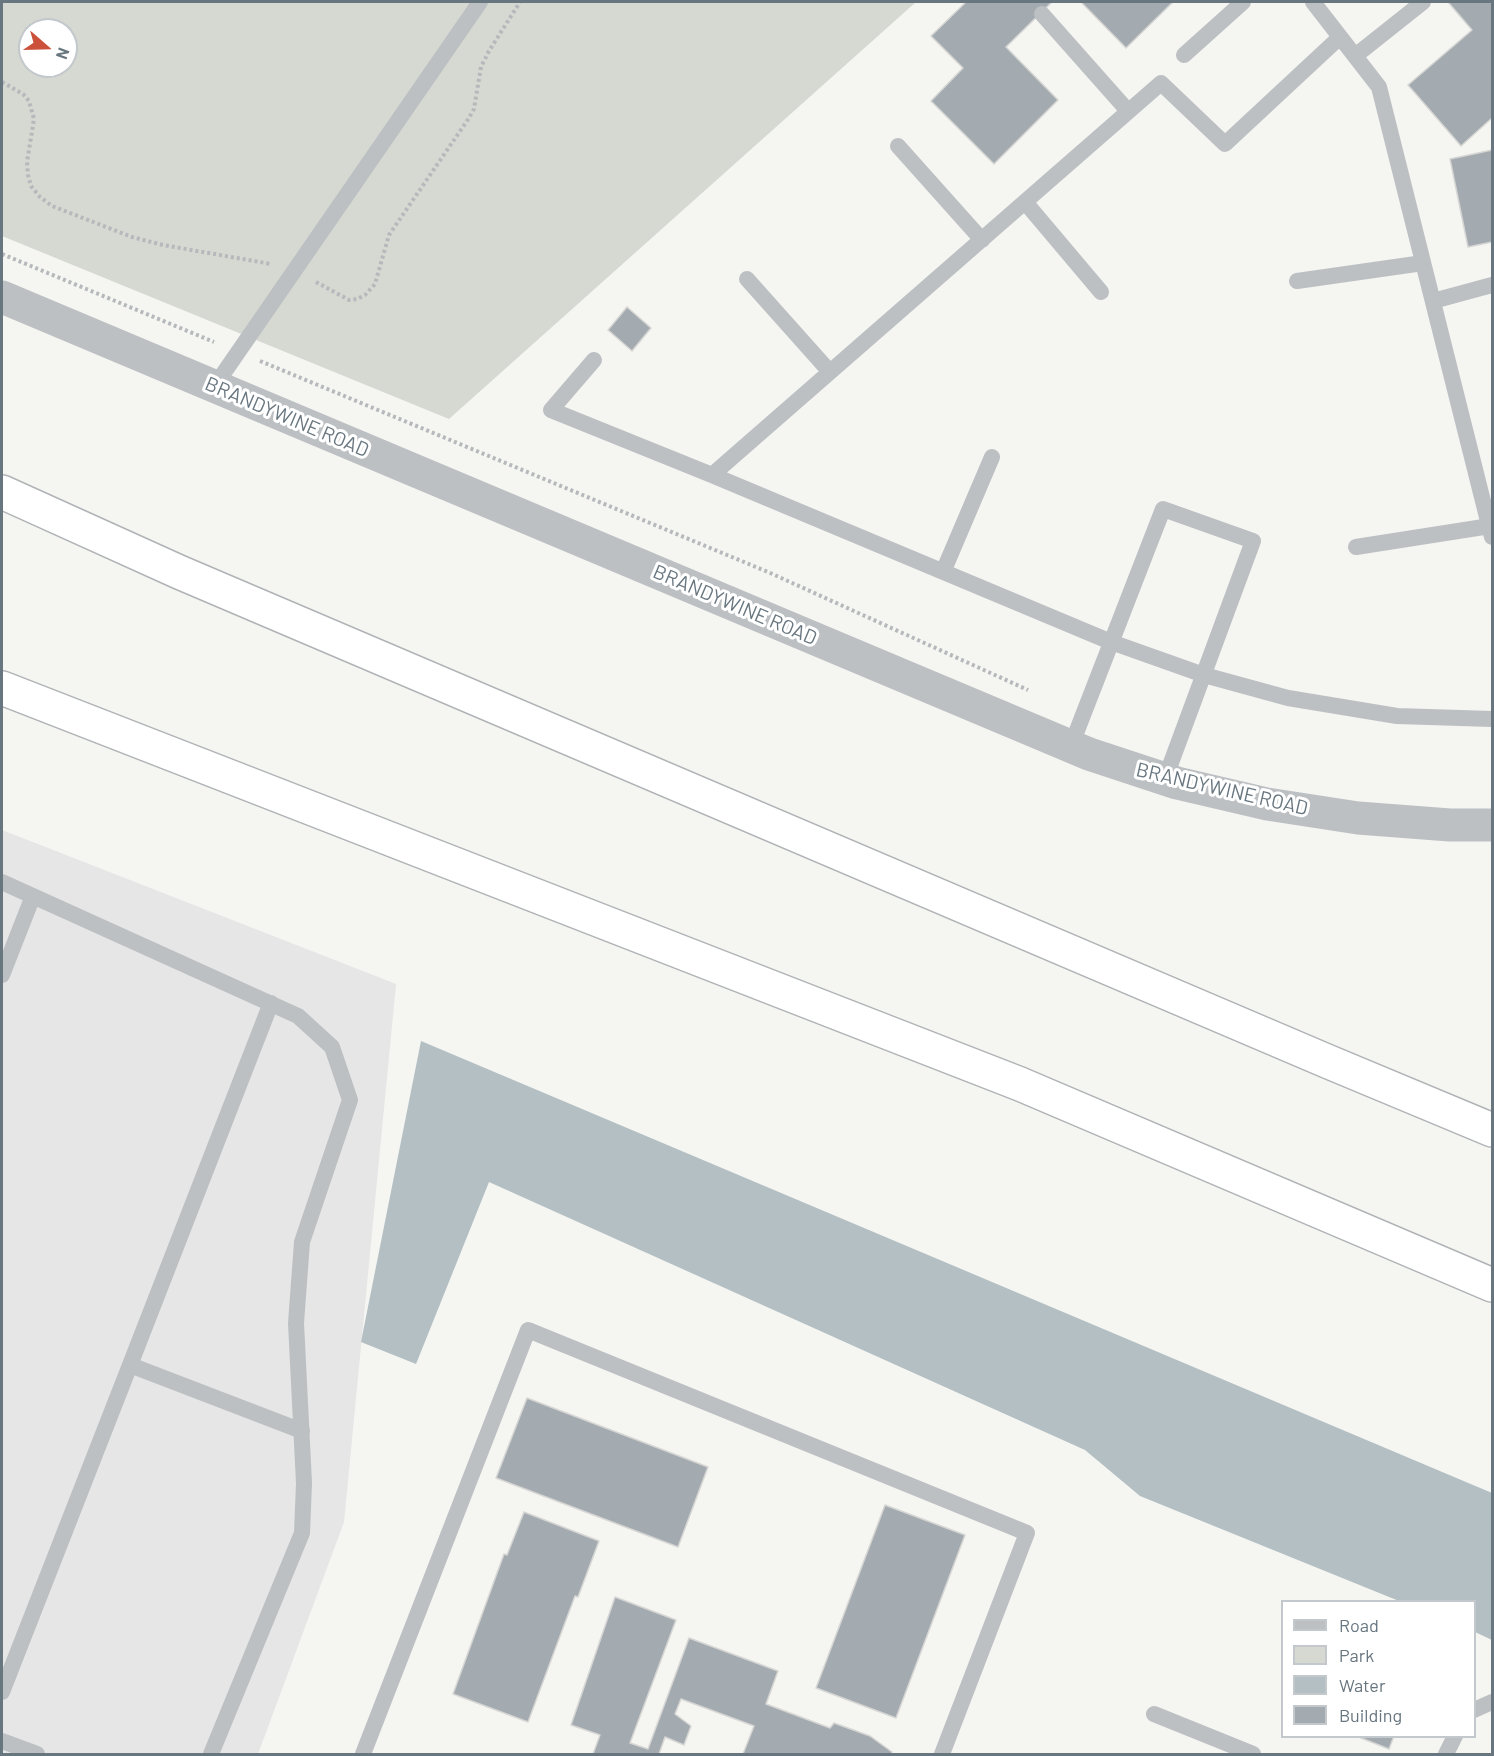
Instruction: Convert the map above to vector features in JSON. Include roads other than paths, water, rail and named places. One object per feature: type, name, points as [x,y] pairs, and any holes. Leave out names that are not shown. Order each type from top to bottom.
[{"type":"highway","points":[[2,492],[179,572],[1492,1130]]},
{"type":"highway","points":[[2,688],[1020,1084],[1492,1285]]},
{"type":"street","name":"BRANDYWINE ROAD","points":[[2,297],[1089,754],[1165,779],[1267,804],[1358,818],[1450,825],[1492,825]]},
{"type":"lane","points":[[214,387],[480,2]]},
{"type":"lane","points":[[1184,55],[1243,2]]},
{"type":"lane","points":[[1313,2],[1379,87],[1491,532],[1356,547]]},
{"type":"lane","points":[[1355,56],[1423,2]]},
{"type":"lane","points":[[1042,14],[1128,111]]},
{"type":"lane","points":[[712,475],[1161,83],[1225,144],[1340,37]]},
{"type":"lane","points":[[898,146],[982,240]]},
{"type":"lane","points":[[1025,201],[1101,292]]},
{"type":"lane","points":[[1297,281],[1423,263]]},
{"type":"lane","points":[[747,279],[830,372]]},
{"type":"lane","points":[[1433,301],[1492,285]]},
{"type":"lane","points":[[594,360],[551,410],[1111,642],[1204,675],[1288,698],[1397,716],[1492,719]]},
{"type":"lane","points":[[943,572],[992,457]]},
{"type":"lane","points":[[1071,746],[1163,509],[1253,542],[1165,779]]},
{"type":"lane","points":[[2,882],[298,1016],[332,1047],[350,1100],[302,1242],[296,1323],[304,1483],[302,1533],[211,1755]]},
{"type":"lane","points":[[2,975],[33,896]]},
{"type":"lane","points":[[2,1692],[271,1003]]},
{"type":"lane","points":[[363,1755],[528,1330],[1027,1533],[942,1755]]},
{"type":"lane","points":[[130,1365],[302,1431]]},
{"type":"lane","points":[[1476,1709],[1492,1702]]},
{"type":"lane","points":[[1154,1714],[1253,1755]]},
{"type":"lane","points":[[1446,1755],[1454,1738]]},
{"type":"lane","points":[[2,1741],[37,1755]]},
{"type":"water","points":[[421,1041],[1492,1493],[1492,1640],[1476,1632],[1476,1600],[1397,1600],[1140,1496],[1085,1450],[489,1182],[416,1364],[361,1342]]}]
